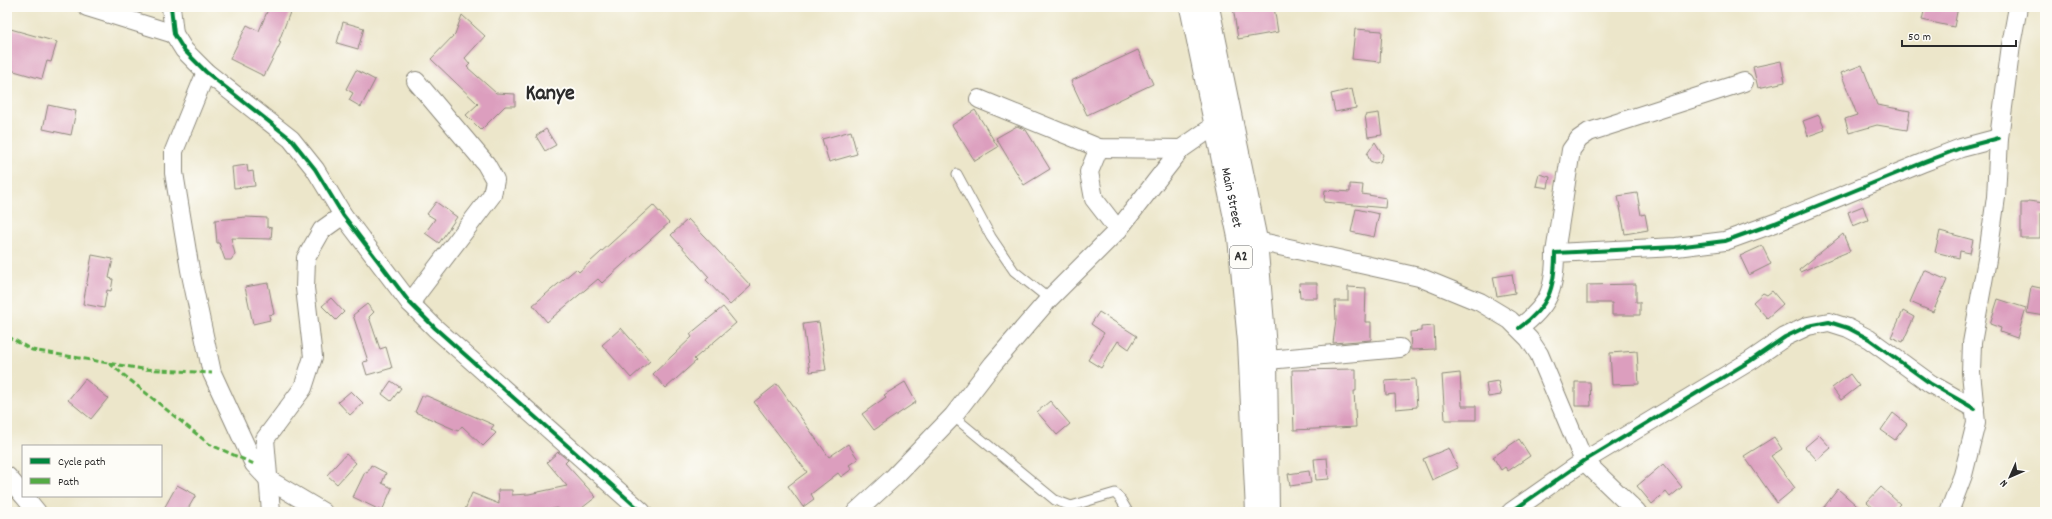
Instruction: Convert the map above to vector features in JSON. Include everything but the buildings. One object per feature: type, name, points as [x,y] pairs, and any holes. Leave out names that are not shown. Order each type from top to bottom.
[{"type":"highway","name":"Main Street","points":[[1192,7],[1217,124],[1248,238],[1249,342],[1257,512]]},
{"type":"street","points":[[87,7],[174,34]]},
{"type":"street","points":[[171,7],[174,34],[184,50],[206,72],[291,139],[315,169],[343,215],[410,302],[435,328],[642,512]]},
{"type":"street","points":[[1210,7],[1268,360],[1270,512]]},
{"type":"street","points":[[1949,512],[1963,475],[1976,423],[1976,409],[1971,372],[1972,343],[1988,254],[1996,197],[1999,138],[2011,45],[2018,7]]},
{"type":"street","points":[[206,72],[174,151],[174,173],[190,270],[212,373],[254,464],[269,480],[323,512]]},
{"type":"street","points":[[410,302],[492,195],[495,180],[486,164],[416,81]]},
{"type":"street","points":[[1519,328],[1536,314],[1550,296],[1555,273],[1555,253],[1571,150],[1579,139],[1589,132],[1744,82]]},
{"type":"street","points":[[979,99],[1099,148],[1181,149]]},
{"type":"street","points":[[856,512],[893,478],[953,416],[993,364],[1049,299],[1118,230],[1181,149],[1217,124]]},
{"type":"street","points":[[1555,253],[1676,247],[1725,241],[1775,223],[1961,148],[1999,138]]},
{"type":"street","points":[[1099,148],[1089,172],[1094,199],[1118,230]]},
{"type":"street","points":[[271,512],[265,439],[303,388],[313,357],[305,288],[306,258],[322,230],[343,215]]},
{"type":"street","points":[[1248,238],[1419,277],[1480,302],[1519,328],[1539,354],[1584,461],[1637,512]]},
{"type":"street","points":[[1511,512],[1584,461],[1750,361],[1785,337],[1808,326],[1829,322],[1848,328],[1869,339],[1931,384],[1976,409]]},
{"type":"street","points":[[1268,360],[1400,348]]},
{"type":"street","points":[[7,476],[22,494]]},
{"type":"street","points":[[25,497],[37,512]]},
{"type":"lane","points":[[957,174],[991,237],[1014,271],[1049,299]]},
{"type":"lane","points":[[953,416],[1055,500],[1071,506],[1084,504],[1114,493],[1121,500],[1128,512]]},
{"type":"marked path","points":[[7,336],[32,350],[143,369],[212,373]]},
{"type":"marked path","points":[[109,363],[209,444],[254,464]]},
{"type":"cycle path","points":[[171,7],[174,34],[184,50],[206,72],[291,139],[315,169],[343,215],[410,303],[435,328],[642,512]]},
{"type":"cycle path","points":[[1519,328],[1537,312],[1544,304],[1548,296],[1554,277],[1555,253],[1676,247],[1725,241],[1775,223],[1961,148],[1999,138]]},
{"type":"cycle path","points":[[1511,512],[1584,461],[1750,361],[1785,337],[1808,326],[1829,322],[1848,328],[1869,339],[1931,384],[1975,409]]},
{"type":"district","name":"Kanye","points":[[550,94]]}]
